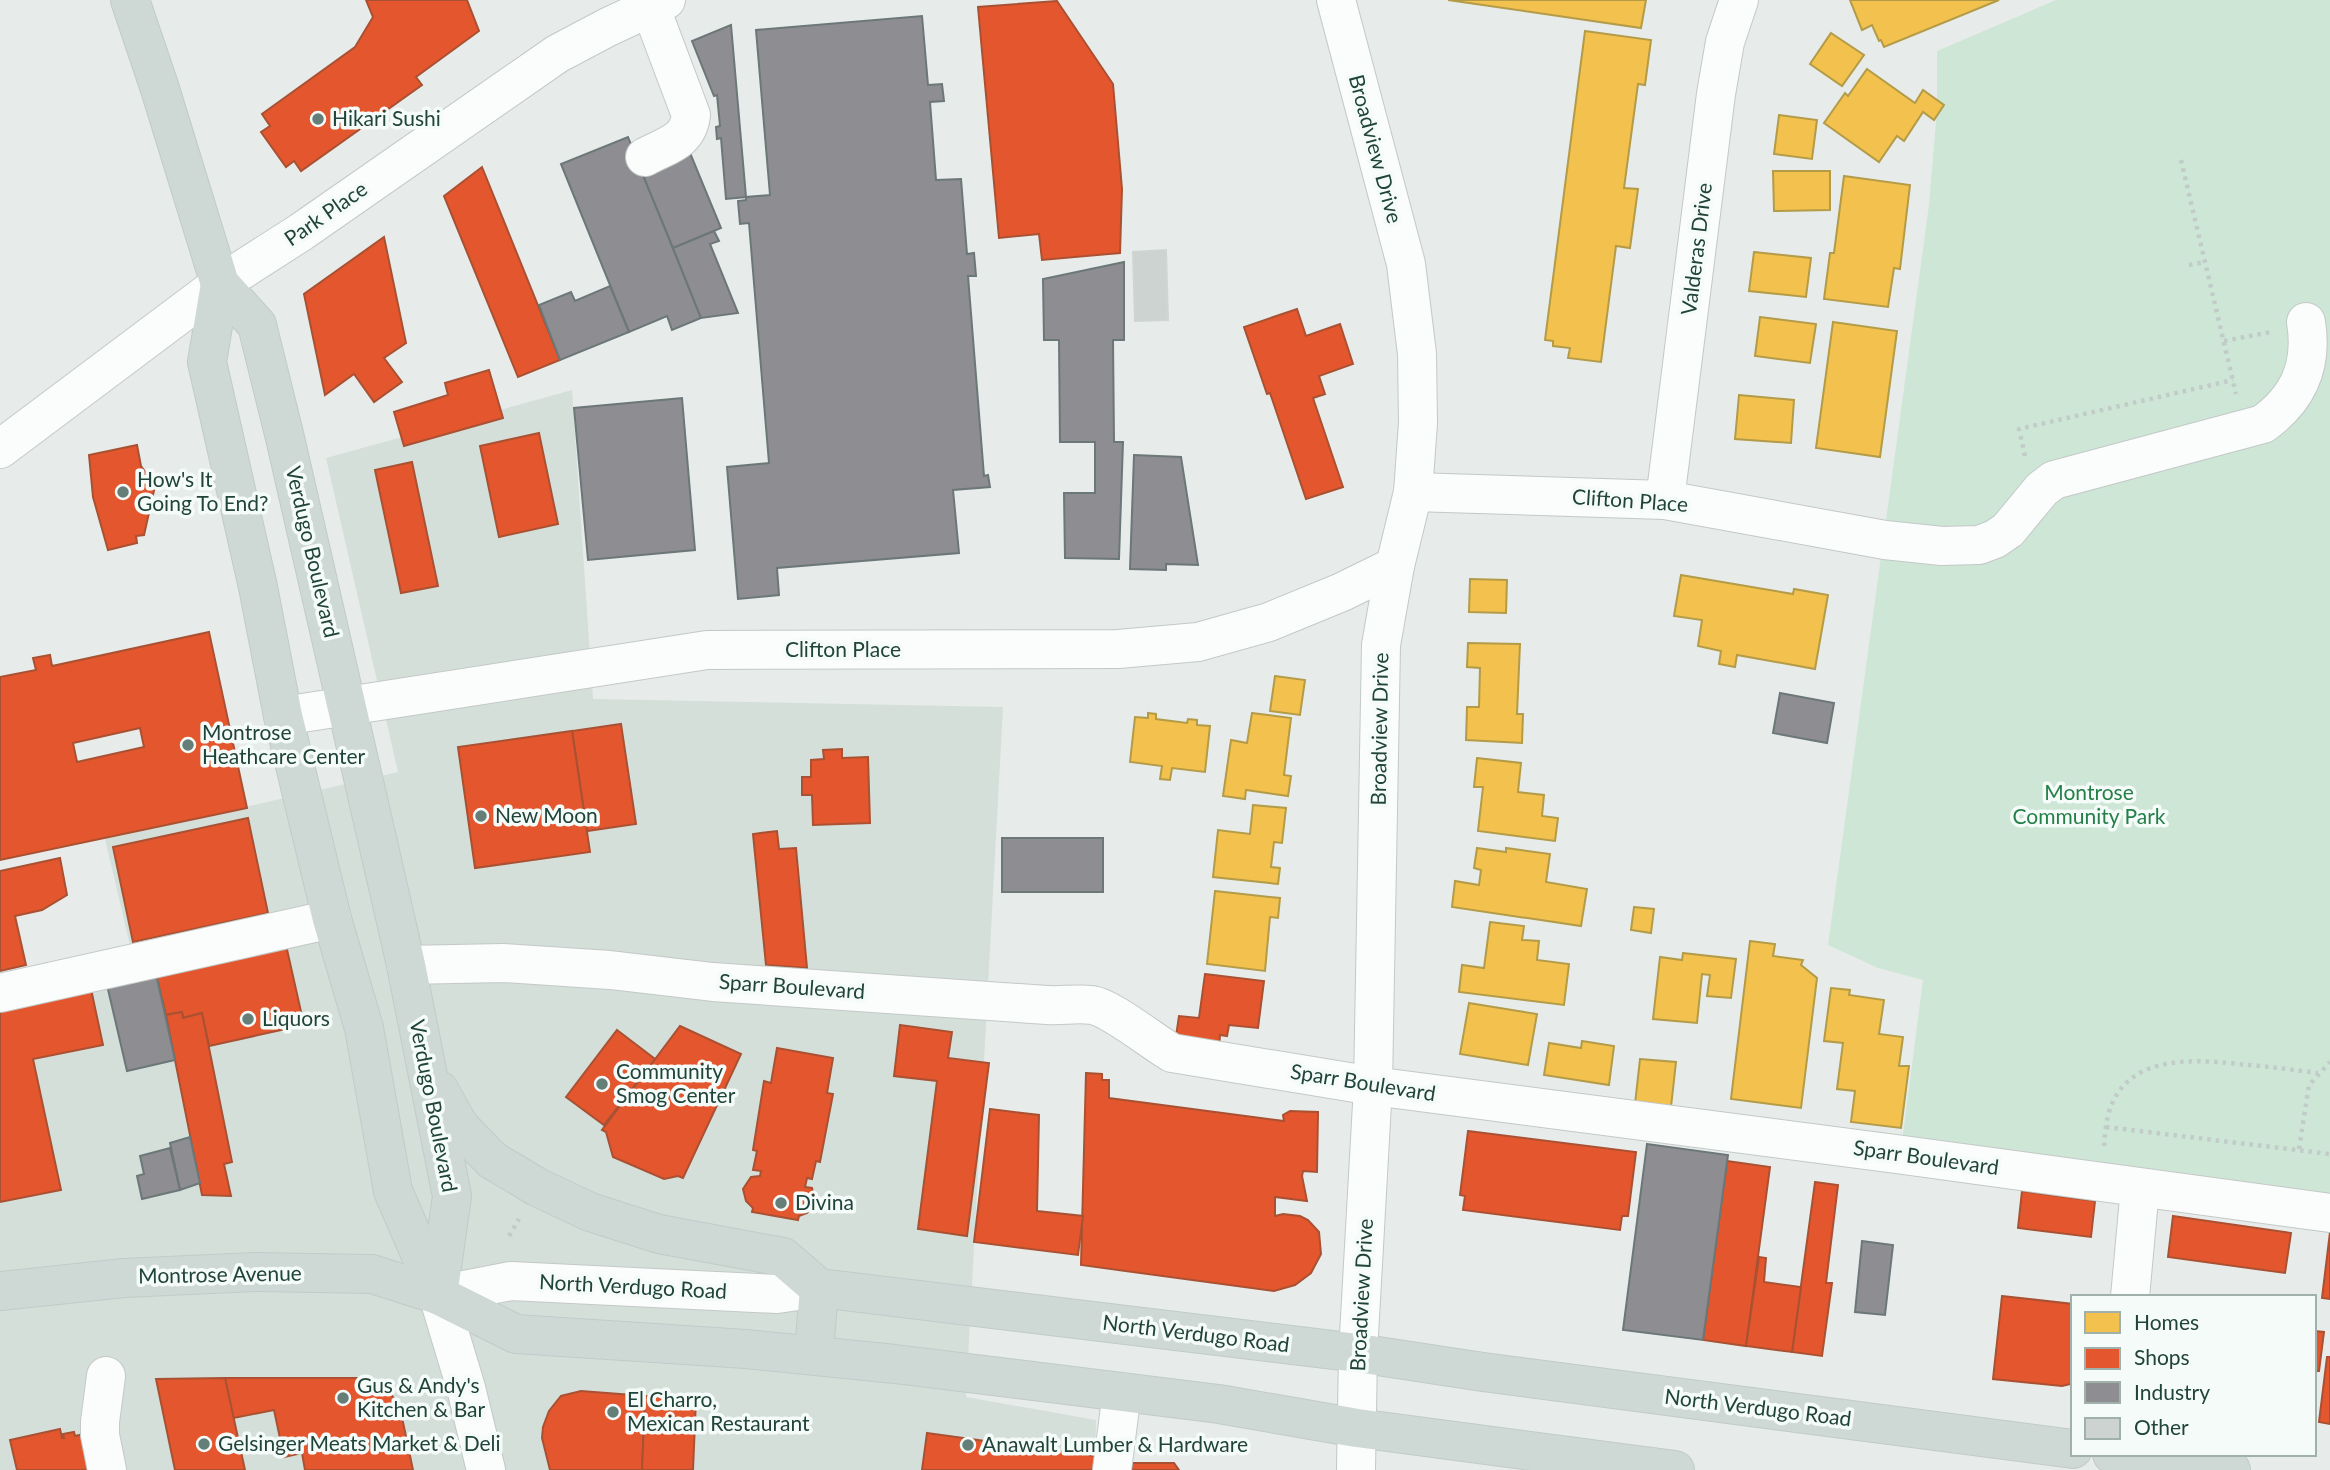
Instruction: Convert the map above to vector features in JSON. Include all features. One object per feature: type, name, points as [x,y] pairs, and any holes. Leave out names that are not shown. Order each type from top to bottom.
[{"type":"main road","name":"Verdugo Boulevard","points":[[130,0],[220,284],[257,325],[406,965],[453,1196],[438,1294]]},
{"type":"main road","name":"Verdugo Boulevard","points":[[220,284],[207,362],[258,587],[283,716],[332,919],[364,1028],[393,1191],[438,1294]]},
{"type":"main road","points":[[426,1069],[460,1127],[492,1160],[537,1187],[590,1212],[659,1234],[783,1257],[819,1288],[814,1354]]},
{"type":"main road","name":"Montrose Avenue","points":[[0,1291],[124,1278],[256,1272],[372,1274],[438,1294]]},
{"type":"main road","name":"North Verdugo Road","points":[[819,1288],[1358,1353],[1483,1372],[2071,1449]]},
{"type":"main road","points":[[438,1294],[516,1334],[814,1354],[1219,1404],[1357,1428],[1675,1470]]},
{"type":"main road","points":[[2129,1456],[2231,1470]]},
{"type":"street","name":"Broadview Drive","points":[[1336,0],[1406,264],[1417,354],[1419,423],[1413,492],[1395,566],[1381,645],[1373,1086],[1358,1353],[1356,1470]]},
{"type":"street","name":"Valderas Drive","points":[[1665,500],[1716,94],[1725,42],[1739,0]]},
{"type":"street","name":"Park Place","points":[[0,449],[220,284],[302,232],[557,54],[658,3]]},
{"type":"street","points":[[645,157],[681,138],[689,130],[691,115],[658,3]]},
{"type":"street","name":"Clifton Place","points":[[1413,492],[1665,500],[1885,540],[1942,546],[1979,545],[2008,530],[2042,489],[2054,480],[2245,430],[2263,424],[2275,416],[2301,380],[2309,347],[2306,323]]},
{"type":"street","name":"Clifton Place","points":[[283,716],[706,650],[1118,649],[1198,642],[1269,622],[1342,592],[1395,566]]},
{"type":"street","points":[[0,993],[332,919]]},
{"type":"street","name":"Sparr Boulevard","points":[[406,965],[503,963],[610,970],[713,982],[1052,1005],[1094,1005],[1122,1019],[1146,1038],[1172,1053],[1373,1086],[2330,1213]]},
{"type":"street","points":[[2130,1295],[2140,1188]]},
{"type":"street","name":"North Verdugo Road","points":[[438,1294],[511,1281],[778,1294],[819,1288]]},
{"type":"street","points":[[438,1294],[466,1388],[486,1470]]},
{"type":"street","points":[[106,1376],[100,1435],[107,1470]]},
{"type":"street","points":[[1112,1470],[1122,1392]]},
{"type":"path","points":[[2181,160],[2245,430]]},
{"type":"path","points":[[2189,265],[2205,262]]},
{"type":"path","points":[[2224,341],[2306,323]]},
{"type":"path","points":[[2019,429],[2233,380]]},
{"type":"path","points":[[2098,1182],[2110,1108],[2133,1077],[2162,1065],[2205,1060],[2318,1073]]},
{"type":"path","points":[[2299,1149],[2309,1085],[2330,1062]]},
{"type":"path","points":[[2106,1127],[2330,1154]]},
{"type":"shaded area","points":[[572,390],[593,699],[1003,707],[966,1397],[1096,1420],[1095,1470],[0,1470],[0,1003],[136,971],[105,839],[398,772],[326,458]]},
{"type":"green space","name":"Montrose Community Park","points":[[2056,0],[2330,0],[2330,1199],[1902,1142],[1923,980],[1878,968],[1828,945],[1929,205],[1937,110],[1937,51]]},
{"type":"building: Homes","points":[[1448,0],[1646,0],[1641,28]]},
{"type":"building: Homes","points":[[1850,0],[1999,0],[1884,47],[1872,25],[1862,30]]},
{"type":"building: Homes","points":[[1585,31],[1651,40],[1645,85],[1638,84],[1624,188],[1638,189],[1630,248],[1616,246],[1601,362],[1568,358],[1570,348],[1553,346],[1553,341],[1545,340]]},
{"type":"building: Homes","points":[[1831,33],[1864,55],[1842,86],[1810,64]]},
{"type":"building: Homes","points":[[1867,69],[1915,103],[1923,90],[1944,105],[1934,120],[1923,112],[1904,141],[1897,136],[1879,162],[1824,123],[1845,93],[1848,96]]},
{"type":"building: Homes","points":[[1779,115],[1817,120],[1812,159],[1774,154]]},
{"type":"building: Homes","points":[[1773,171],[1830,171],[1830,210],[1774,211]]},
{"type":"building: Homes","points":[[1844,176],[1910,185],[1900,269],[1894,268],[1888,307],[1824,299],[1830,253],[1834,253]]},
{"type":"building: Homes","points":[[1754,252],[1811,258],[1806,297],[1749,291]]},
{"type":"building: Homes","points":[[1760,317],[1816,324],[1810,363],[1755,356]]},
{"type":"building: Homes","points":[[1833,322],[1897,331],[1880,457],[1816,448]]},
{"type":"building: Homes","points":[[1739,395],[1794,400],[1791,443],[1735,439]]},
{"type":"building: Homes","points":[[1681,575],[1793,594],[1794,589],[1828,595],[1815,669],[1737,655],[1735,667],[1719,664],[1721,651],[1698,646],[1702,620],[1674,616]]},
{"type":"building: Homes","points":[[1470,579],[1507,580],[1506,613],[1469,612]]},
{"type":"building: Homes","points":[[1468,643],[1520,644],[1517,714],[1523,714],[1522,743],[1466,740],[1467,707],[1479,707],[1480,668],[1467,667]]},
{"type":"building: Homes","points":[[1275,676],[1305,680],[1300,715],[1270,711]]},
{"type":"building: Homes","points":[[1148,713],[1156,714],[1156,719],[1187,723],[1188,719],[1197,720],[1197,725],[1210,726],[1205,772],[1172,768],[1170,780],[1160,779],[1162,766],[1130,762],[1135,717],[1148,718]]},
{"type":"building: Homes","points":[[1252,713],[1291,718],[1284,775],[1291,776],[1288,796],[1246,790],[1245,799],[1223,796],[1231,740],[1247,743]]},
{"type":"building: Homes","points":[[1477,758],[1521,763],[1518,792],[1544,795],[1542,816],[1558,818],[1555,841],[1478,831],[1483,787],[1474,787]]},
{"type":"building: Homes","points":[[1253,805],[1286,808],[1282,843],[1274,842],[1271,867],[1280,868],[1278,884],[1213,877],[1218,830],[1250,834]]},
{"type":"building: Homes","points":[[1477,848],[1506,852],[1506,848],[1550,854],[1546,882],[1587,889],[1581,926],[1452,907],[1455,881],[1479,885],[1481,870],[1474,868]]},
{"type":"building: Homes","points":[[1215,891],[1280,898],[1278,918],[1270,917],[1265,971],[1207,964]]},
{"type":"building: Homes","points":[[1634,907],[1654,909],[1651,933],[1631,930]]},
{"type":"building: Homes","points":[[1490,922],[1524,926],[1522,940],[1539,941],[1537,960],[1569,964],[1564,1005],[1459,992],[1462,965],[1484,968]]},
{"type":"building: Homes","points":[[1750,941],[1775,944],[1773,956],[1803,960],[1801,965],[1817,978],[1801,1108],[1731,1099]]},
{"type":"building: Homes","points":[[1683,953],[1736,959],[1731,998],[1707,996],[1710,975],[1702,974],[1697,1023],[1653,1019],[1660,957],[1682,960]]},
{"type":"building: Homes","points":[[1831,988],[1850,990],[1849,995],[1884,1000],[1879,1034],[1903,1037],[1899,1066],[1909,1066],[1901,1128],[1851,1122],[1855,1091],[1837,1089],[1843,1043],[1824,1041]]},
{"type":"building: Homes","points":[[1469,1003],[1537,1014],[1528,1065],[1460,1054]]},
{"type":"building: Homes","points":[[1582,1041],[1614,1046],[1609,1085],[1544,1075],[1549,1043],[1581,1048]]},
{"type":"building: Homes","points":[[1640,1059],[1676,1062],[1671,1107],[1635,1104]]},
{"type":"building: Shops","points":[[366,0],[467,0],[479,31],[416,77],[422,85],[301,171],[294,161],[286,167],[261,132],[270,126],[262,114],[355,47],[373,17]]},
{"type":"building: Shops","points":[[1057,1],[1113,84],[1122,189],[1120,253],[1042,260],[1039,234],[999,238],[978,7]]},
{"type":"building: Shops","points":[[482,167],[560,360],[518,377],[444,196]]},
{"type":"building: Shops","points":[[384,237],[406,343],[384,358],[402,382],[374,402],[354,374],[325,395],[304,294]]},
{"type":"building: Shops","points":[[1297,309],[1306,336],[1340,324],[1353,364],[1319,376],[1325,394],[1313,398],[1343,487],[1306,499],[1244,327]]},
{"type":"building: Shops","points":[[489,370],[503,418],[404,446],[394,412],[448,395],[445,383]]},
{"type":"building: Shops","points":[[539,433],[558,524],[499,537],[480,446]]},
{"type":"building: Shops","name":"How's It Going To End?","points":[[137,445],[141,466],[155,486],[144,535],[136,536],[137,543],[108,550],[93,497],[89,455]]},
{"type":"building: Shops","points":[[412,462],[438,586],[401,593],[375,470]]},
{"type":"building: Shops","name":"Montrose Heathcare Center","points":[[209,632],[247,808],[0,860],[0,677],[36,670],[33,658],[50,655],[52,666]],"holes":[[[140,728],[144,747],[77,762],[73,743]]]},
{"type":"building: Shops","points":[[621,724],[636,824],[587,831],[572,731]]},
{"type":"building: Shops","points":[[572,731],[590,852],[475,868],[458,747]]},
{"type":"building: Shops","points":[[842,749],[842,758],[868,757],[870,823],[813,825],[812,795],[802,795],[802,777],[811,777],[811,760],[824,759],[823,750]]},
{"type":"building: Shops","points":[[248,818],[268,913],[133,942],[113,847]]},
{"type":"building: Shops","points":[[777,831],[779,849],[796,848],[807,968],[766,965],[753,834]]},
{"type":"building: Shops","points":[[60,858],[67,895],[42,910],[15,916],[26,965],[0,971],[0,871]]},
{"type":"building: Shops","points":[[286,945],[304,1025],[209,1046],[202,1013],[183,1018],[182,1012],[166,1015],[156,974]]},
{"type":"building: Shops","points":[[1205,974],[1264,981],[1258,1028],[1229,1025],[1227,1036],[1220,1035],[1219,1050],[1175,1043],[1179,1016],[1199,1018]]},
{"type":"building: Shops","points":[[91,989],[103,1045],[33,1059],[61,1190],[0,1202],[0,1008]]},
{"type":"building: Shops","points":[[182,1012],[183,1018],[202,1013],[232,1162],[224,1164],[231,1196],[202,1195],[166,1015]]},
{"type":"building: Shops","points":[[900,1025],[952,1032],[948,1058],[989,1063],[967,1236],[918,1229],[937,1081],[894,1076]]},
{"type":"building: Shops","points":[[680,1026],[741,1054],[683,1178],[678,1176],[664,1179],[613,1157],[606,1132],[602,1130]]},
{"type":"building: Shops","points":[[617,1030],[655,1059],[604,1125],[566,1097]]},
{"type":"building: Shops","points":[[777,1048],[833,1058],[827,1093],[833,1094],[820,1162],[816,1161],[812,1179],[807,1178],[805,1187],[812,1188],[815,1202],[798,1220],[752,1212],[753,1208],[746,1201],[743,1189],[751,1177],[760,1176],[761,1171],[753,1170],[757,1151],[753,1150],[764,1081],[771,1083]]},
{"type":"building: Shops","points":[[1086,1073],[1102,1074],[1102,1080],[1109,1080],[1109,1098],[1284,1121],[1283,1115],[1290,1111],[1318,1112],[1317,1172],[1303,1171],[1302,1176],[1307,1201],[1275,1197],[1275,1216],[1300,1216],[1319,1232],[1321,1254],[1311,1273],[1295,1285],[1274,1291],[1081,1265]]},
{"type":"building: Shops","points":[[990,1109],[1039,1115],[1037,1211],[1083,1216],[1078,1255],[974,1242]]},
{"type":"building: Shops","points":[[1468,1131],[1636,1152],[1628,1216],[1622,1216],[1620,1230],[1463,1210],[1465,1196],[1460,1195]]},
{"type":"building: Shops","points":[[1727,1161],[1770,1167],[1746,1346],[1703,1340]]},
{"type":"building: Shops","points":[[1815,1182],[1838,1185],[1826,1283],[1832,1283],[1822,1356],[1792,1352]]},
{"type":"building: Shops","points":[[2022,1191],[2095,1201],[2091,1237],[2018,1228]]},
{"type":"building: Shops","points":[[2173,1216],[2291,1233],[2285,1273],[2168,1257]]},
{"type":"building: Shops","points":[[2330,1232],[2330,1299],[2322,1298]]},
{"type":"building: Shops","points":[[1759,1257],[1766,1258],[1764,1282],[1801,1287],[1792,1352],[1746,1346]]},
{"type":"building: Shops","points":[[2002,1296],[2071,1304],[2071,1384],[2062,1386],[1993,1379]]},
{"type":"building: Shops","points":[[2316,1331],[2324,1332],[2319,1371],[2316,1371]]},
{"type":"building: Shops","points":[[2327,1357],[2330,1357],[2330,1424],[2319,1422]]},
{"type":"building: Shops","points":[[225,1378],[363,1378],[379,1384],[391,1394],[400,1408],[413,1470],[305,1470],[302,1453],[284,1457],[274,1410],[233,1418]]},
{"type":"building: Shops","name":"Gelsinger Meats Market & Deli","points":[[225,1378],[245,1470],[175,1470],[156,1379]]},
{"type":"building: Shops","points":[[581,1391],[645,1396],[642,1470],[550,1470],[542,1438],[549,1411],[561,1396]]},
{"type":"building: Shops","points":[[645,1396],[696,1399],[693,1470],[642,1470]]},
{"type":"building: Shops","points":[[60,1429],[62,1438],[63,1434],[74,1432],[75,1436],[84,1434],[95,1470],[17,1470],[10,1440]]},
{"type":"building: Shops","name":"Anawalt Lumber & Hardware","points":[[927,1433],[1095,1456],[1095,1470],[922,1470]]},
{"type":"building: Shops","points":[[1132,1463],[1174,1463],[1179,1470],[1132,1470]]},
{"type":"building: Industry","points":[[922,16],[928,85],[942,84],[944,101],[930,102],[936,180],[961,179],[967,254],[974,253],[976,276],[968,276],[984,476],[988,475],[990,487],[953,490],[959,553],[777,568],[779,595],[738,599],[727,467],[769,463],[749,223],[740,224],[738,201],[746,200],[746,197],[770,195],[756,30]]},
{"type":"building: Industry","points":[[731,25],[746,197],[726,199],[721,138],[717,139],[716,127],[720,126],[717,95],[714,96],[692,41]]},
{"type":"building: Industry","points":[[628,137],[701,318],[672,330],[667,316],[629,332],[561,164]]},
{"type":"building: Industry","points":[[690,153],[721,228],[673,248],[642,173]]},
{"type":"building: Industry","points":[[714,231],[719,241],[710,244],[738,313],[701,318],[673,248]]},
{"type":"building: Industry","points":[[1124,262],[1124,340],[1113,340],[1114,442],[1123,442],[1119,559],[1065,558],[1064,493],[1095,493],[1095,442],[1060,442],[1059,340],[1044,340],[1043,279]]},
{"type":"building: Industry","points":[[610,286],[629,332],[560,360],[539,305],[571,292],[575,301]]},
{"type":"building: Industry","points":[[682,398],[695,550],[588,560],[574,408]]},
{"type":"building: Industry","points":[[1134,455],[1181,457],[1198,565],[1166,564],[1166,570],[1130,569]]},
{"type":"building: Industry","points":[[1780,693],[1834,703],[1827,743],[1773,733]]},
{"type":"building: Industry","points":[[1002,838],[1103,838],[1103,892],[1002,892]]},
{"type":"building: Industry","points":[[156,974],[175,1060],[127,1071],[107,985]]},
{"type":"building: Industry","points":[[190,1137],[200,1183],[180,1190],[170,1143]]},
{"type":"building: Industry","points":[[1647,1144],[1728,1155],[1703,1340],[1623,1330]]},
{"type":"building: Industry","points":[[170,1148],[180,1190],[142,1199],[137,1176],[144,1174],[140,1156]]},
{"type":"building: Industry","points":[[1862,1241],[1893,1245],[1885,1315],[1855,1312]]},
{"type":"building: Other","points":[[1166,250],[1168,320],[1135,321],[1133,252]]},
{"type":"place","name":"Hikari Sushi","points":[[318,119]]},
{"type":"place","name":"How's It Going To End?","points":[[123,492]]},
{"type":"place","name":"Montrose Heathcare Center","points":[[188,745]]},
{"type":"place","name":"New Moon","points":[[481,816]]},
{"type":"place","name":"Liquors","points":[[248,1019]]},
{"type":"place","name":"Community Smog Center","points":[[602,1084]]},
{"type":"place","name":"Divina","points":[[781,1203]]},
{"type":"place","name":"Gus & Andy's Kitchen & Bar","points":[[343,1398]]},
{"type":"place","name":"El Charro, Mexican Restaurant","points":[[613,1412]]},
{"type":"place","name":"Gelsinger Meats Market & Deli","points":[[204,1444]]},
{"type":"place","name":"Anawalt Lumber & Hardware","points":[[968,1445]]}]
